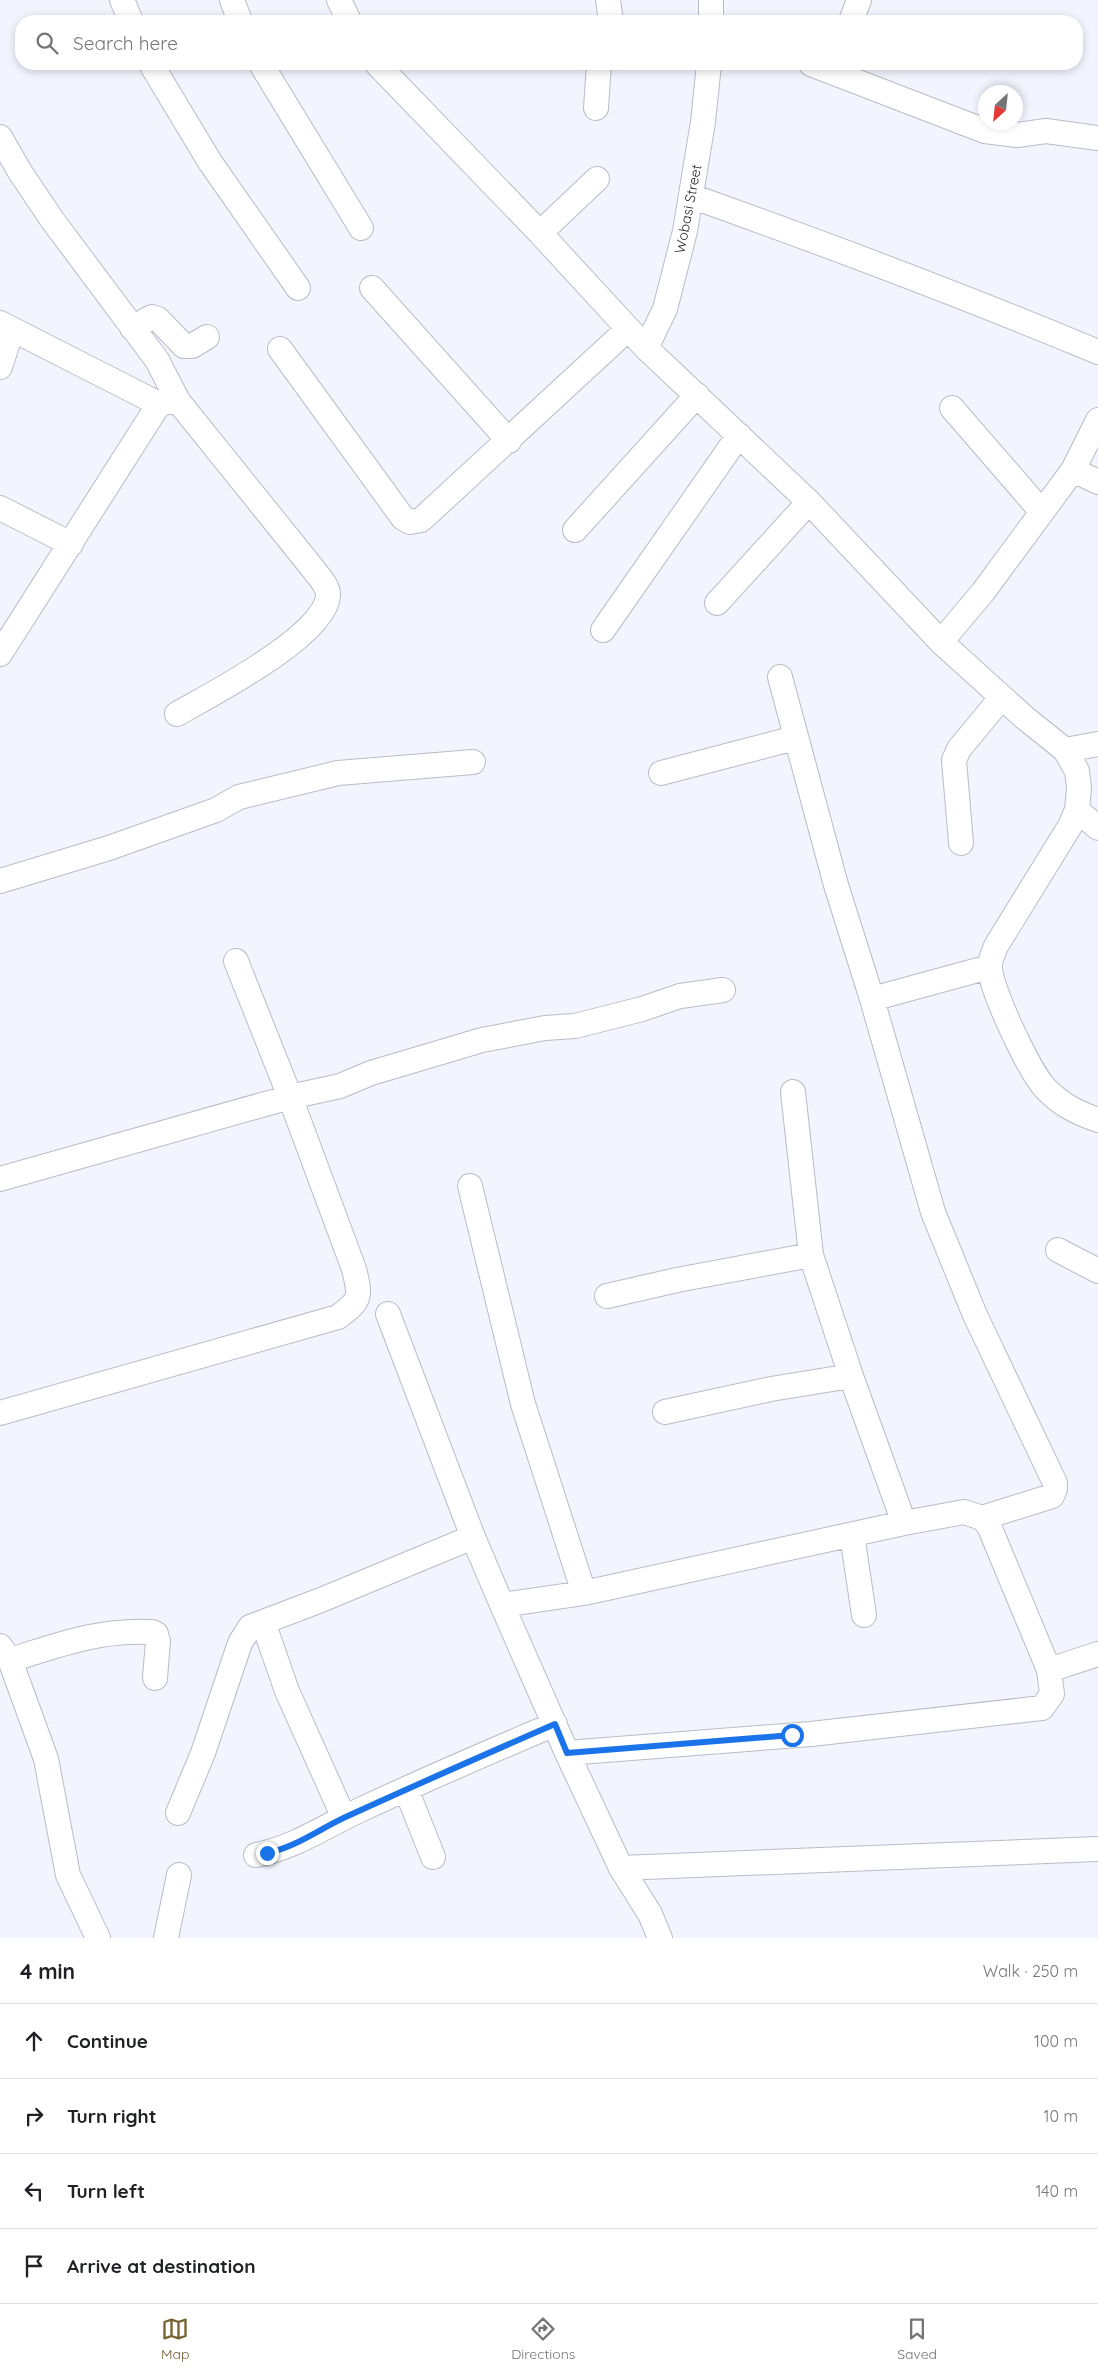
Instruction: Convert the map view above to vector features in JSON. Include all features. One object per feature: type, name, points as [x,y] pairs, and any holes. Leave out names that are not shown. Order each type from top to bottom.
[{"type":"street","points":[[122,0],[128,15]]},
{"type":"street","points":[[232,0],[238,15]]},
{"type":"street","points":[[339,0],[346,15]]},
{"type":"street","points":[[608,0],[610,15]]},
{"type":"street","points":[[711,0],[711,15]]},
{"type":"street","points":[[853,15],[859,0]]},
{"type":"street","points":[[155,70],[210,162],[298,288]]},
{"type":"street","points":[[265,70],[361,228]]},
{"type":"street","points":[[383,70],[540,233],[646,348],[808,502],[941,642],[1065,750],[1077,771],[1079,788],[1077,810],[1070,826],[996,946],[989,967],[1023,1055],[1044,1088],[1074,1111],[1098,1120]]},
{"type":"street","points":[[596,108],[599,70]]},
{"type":"street","name":"Wobasi Street","points":[[646,348],[665,309],[691,196],[703,122],[708,70]]},
{"type":"street","points":[[837,70],[985,131],[1017,135],[1046,131],[1098,138]]},
{"type":"street","points":[[0,654],[71,544],[168,402],[157,360],[20,172],[1,141]]},
{"type":"street","points":[[540,233],[597,180]]},
{"type":"street","points":[[691,196],[836,247],[1098,352]]},
{"type":"street","points":[[372,288],[508,441]]},
{"type":"street","points":[[132,328],[152,317],[158,319],[184,346],[192,346],[207,337]]},
{"type":"street","points":[[0,368],[6,326],[168,402],[314,570],[328,596],[326,604],[312,626],[263,664],[177,714]]},
{"type":"street","points":[[280,349],[403,518],[410,522],[421,520],[628,329]]},
{"type":"street","points":[[575,530],[697,395]]},
{"type":"street","points":[[952,408],[1042,512]]},
{"type":"street","points":[[941,642],[983,592],[1073,470],[1098,420]]},
{"type":"street","points":[[603,630],[739,435]]},
{"type":"street","points":[[1073,470],[1098,482]]},
{"type":"street","points":[[717,603],[808,502]]},
{"type":"street","points":[[0,508],[71,544]]},
{"type":"street","points":[[780,677],[836,884],[872,999],[933,1212],[974,1315],[1055,1483],[1052,1496],[982,1518]]},
{"type":"street","points":[[962,843],[954,760],[959,749],[1002,697]]},
{"type":"street","points":[[661,773],[795,738]]},
{"type":"street","points":[[1065,750],[1098,744]]},
{"type":"street","points":[[0,882],[109,848],[216,810],[239,798],[338,773],[474,762]]},
{"type":"street","points":[[1077,810],[1098,828]]},
{"type":"street","points":[[0,1413],[338,1317],[354,1305],[359,1290],[354,1269],[290,1097],[236,962]]},
{"type":"street","points":[[872,999],[989,967]]},
{"type":"street","points":[[0,1179],[290,1097],[340,1086],[371,1073],[482,1040],[544,1028],[575,1026],[680,996],[723,990]]},
{"type":"street","points":[[793,1092],[811,1255],[851,1376],[904,1523]]},
{"type":"street","points":[[470,1186],[523,1404],[584,1593]]},
{"type":"street","points":[[1058,1250],[1098,1272]]},
{"type":"street","points":[[607,1296],[677,1280],[811,1255]]},
{"type":"street","points":[[388,1314],[473,1537],[502,1605],[567,1753],[621,1868],[650,1914],[660,1938]]},
{"type":"street","points":[[665,1412],[771,1389],[851,1376]]},
{"type":"street","points":[[502,1605],[584,1593],[904,1523],[964,1512],[982,1518],[989,1526],[1050,1670],[1052,1694],[1042,1708],[811,1734],[567,1753]]},
{"type":"street","points":[[852,1535],[864,1615]]},
{"type":"street","points":[[178,1813],[203,1753],[240,1644],[250,1627],[321,1600],[473,1537]]},
{"type":"street","points":[[263,1622],[287,1691],[344,1818]]},
{"type":"street","points":[[98,1938],[68,1875],[46,1759],[5,1653],[124,1630],[152,1632],[156,1634],[158,1641],[156,1678]]},
{"type":"street","points":[[1050,1670],[1098,1654]]},
{"type":"street","points":[[256,1855],[278,1851],[406,1789],[555,1724]]},
{"type":"street","points":[[406,1789],[433,1858]]},
{"type":"street","points":[[621,1868],[1098,1849]]},
{"type":"street","points":[[166,1938],[179,1875]]},
{"type":"route","points":[[267,1853],[278,1851],[301,1841],[344,1818],[406,1789],[555,1724],[567,1753],[792,1735]]}]
